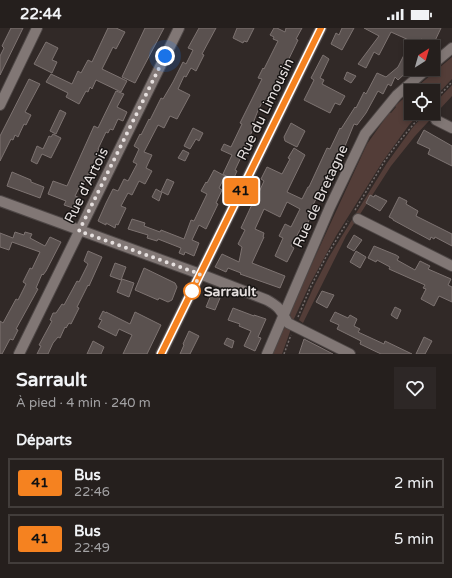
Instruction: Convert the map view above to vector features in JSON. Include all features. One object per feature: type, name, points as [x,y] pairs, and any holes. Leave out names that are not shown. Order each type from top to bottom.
[{"type":"street","points":[[0,105],[38,28]]},
{"type":"street","name":"Rue d'Artois","points":[[19,354],[179,28]]},
{"type":"street","name":"Rue du Limousin","points":[[161,354],[321,28]]},
{"type":"street","points":[[440,58],[452,48]]},
{"type":"street","name":"Rue de Bretagne","points":[[267,354],[283,313],[330,207],[365,134],[397,95],[419,76]]},
{"type":"street","points":[[436,120],[452,128]]},
{"type":"street","points":[[0,201],[267,300],[278,306],[288,323],[350,354]]},
{"type":"street","points":[[353,218],[452,266]]},
{"type":"path","points":[[440,95],[452,82]]},
{"type":"path","points":[[284,354],[311,286],[327,255],[353,218],[384,162],[417,120]]},
{"type":"shaded area","points":[[452,57],[452,79],[440,92],[440,84],[420,84],[430,76],[440,76],[440,67]]},
{"type":"shaded area","points":[[452,85],[452,96],[440,109],[440,98]]},
{"type":"shaded area","points":[[404,98],[404,120],[414,120],[383,161],[336,236],[310,284],[293,321],[290,312],[292,301],[302,280],[304,281],[367,144],[389,113],[391,113],[396,107],[395,106]]},
{"type":"shaded area","points":[[420,120],[430,120],[391,166],[346,236],[303,323],[299,320],[329,257],[387,163]]},
{"type":"shaded area","points":[[283,329],[291,329],[282,354],[271,354]]},
{"type":"building","points":[[11,28],[23,28],[0,75],[0,56],[4,48],[2,46]]},
{"type":"building","points":[[108,28],[116,28],[125,32],[116,49],[113,47],[102,69],[127,81],[121,92],[96,80],[92,89],[90,87],[88,92],[86,91],[79,104],[66,97],[68,93],[46,82],[51,74],[72,84],[78,71],[81,73],[88,60],[92,62]]},
{"type":"building","points":[[145,28],[164,28],[135,83],[122,77]]},
{"type":"building","points":[[199,28],[216,28],[202,54],[204,55],[196,71],[191,68],[186,77],[184,76],[178,89],[190,95],[177,119],[170,116],[164,128],[158,125],[144,152],[152,155],[146,168],[152,171],[145,184],[139,181],[132,195],[128,193],[121,206],[126,208],[118,225],[116,224],[115,228],[106,223],[106,225],[98,221],[106,203],[113,189],[118,191],[124,179],[128,181],[137,164],[133,162],[139,149],[134,146],[161,98],[163,99],[173,82],[183,62],[186,64],[193,50],[188,48]]},
{"type":"building","points":[[237,28],[254,28],[247,42],[244,41],[243,43],[233,38]]},
{"type":"building","points":[[274,28],[285,32],[286,28],[302,28],[296,39],[298,40],[268,102],[263,100],[257,113],[252,126],[254,127],[251,136],[235,170],[237,171],[233,180],[223,174],[232,155],[221,150],[224,144],[231,147],[242,124],[240,123],[262,79],[258,78],[278,41],[273,39],[274,37],[270,35]]},
{"type":"building","points":[[342,28],[354,28],[342,50],[331,44],[336,33],[339,35]]},
{"type":"building","points":[[364,28],[441,28],[435,40],[409,40],[391,32],[379,55],[374,52],[366,68],[358,64],[379,36]]},
{"type":"building","points":[[46,42],[58,48],[52,60],[57,62],[52,73],[34,64]]},
{"type":"building","points":[[323,55],[329,59],[320,78],[324,80],[322,84],[345,96],[340,105],[335,103],[330,113],[304,100],[314,80],[311,78]]},
{"type":"building","points":[[404,55],[404,74],[398,80],[395,77],[391,86],[388,84],[383,94],[378,91],[366,113],[357,125],[354,124],[345,146],[343,146],[330,172],[332,173],[325,186],[323,185],[312,207],[314,208],[307,225],[304,223],[291,246],[294,248],[287,262],[275,256],[283,238],[279,236],[285,224],[291,227],[300,209],[287,202],[280,217],[264,209],[255,229],[264,233],[264,237],[252,263],[285,276],[280,288],[240,274],[241,273],[228,268],[226,272],[215,267],[222,254],[239,262],[242,247],[238,244],[245,230],[241,228],[264,181],[261,179],[267,167],[282,174],[290,159],[288,158],[294,148],[305,155],[287,192],[302,199],[327,148],[330,149],[340,128],[341,129],[355,107],[356,108],[364,92],[366,94],[377,73],[386,77],[398,67]]},
{"type":"building","points":[[347,72],[356,76],[351,83],[344,79]]},
{"type":"building","points":[[29,79],[40,84],[25,112],[31,115],[26,125],[24,124],[18,137],[15,135],[13,140],[11,139],[0,161],[0,136]]},
{"type":"building","points":[[116,91],[124,94],[117,107],[127,112],[123,121],[118,119],[113,130],[110,129],[108,133],[106,132],[96,155],[99,157],[90,175],[88,174],[84,182],[82,182],[75,196],[80,198],[76,209],[64,205],[66,201],[48,194],[53,181],[67,186],[94,126],[98,128]]},
{"type":"building","points":[[60,110],[66,113],[56,134],[50,131]]},
{"type":"building","points":[[291,123],[305,131],[297,147],[285,141],[284,137]]},
{"type":"building","points":[[193,128],[203,133],[199,141],[196,139],[190,149],[184,146]]},
{"type":"building","points":[[424,130],[452,146],[452,166],[428,154],[430,149],[417,143]]},
{"type":"building","points":[[53,134],[61,138],[51,158],[42,154],[37,164],[31,161],[37,146],[43,149],[49,136],[51,137]]},
{"type":"building","points":[[183,150],[189,153],[185,161],[178,158]]},
{"type":"building","points":[[214,170],[225,176],[219,188],[222,190],[216,203],[218,204],[206,229],[199,225],[192,240],[199,243],[194,256],[185,252],[184,255],[179,253],[181,248],[158,239],[157,241],[147,238],[148,235],[128,229],[132,219],[145,223],[144,226],[160,232],[161,230],[184,239],[191,220],[194,221],[207,194],[201,191]]},
{"type":"building","points":[[12,172],[44,187],[40,198],[7,186]]},
{"type":"building","points":[[167,179],[174,182],[168,195],[162,192],[159,201],[152,197],[156,189],[161,192]]},
{"type":"building","points":[[370,195],[374,197],[375,195],[387,201],[380,211],[366,203]]},
{"type":"building","points":[[399,197],[407,201],[406,204],[418,211],[416,216],[452,234],[452,246],[435,237],[434,239],[431,237],[430,240],[389,217]]},
{"type":"building","points":[[15,232],[24,235],[25,232],[32,234],[30,238],[45,246],[50,237],[61,242],[46,271],[43,275],[42,274],[36,288],[38,289],[16,329],[18,330],[13,340],[10,339],[2,354],[0,354],[0,321],[3,323],[16,299],[18,300],[26,284],[23,282],[30,268],[32,269],[40,252],[12,242],[9,250],[0,247],[0,233],[13,238]]},
{"type":"building","points":[[354,235],[362,240],[354,251],[347,247]]},
{"type":"building","points":[[374,246],[396,255],[399,257],[397,260],[415,270],[420,261],[430,266],[428,269],[451,279],[448,285],[452,287],[452,302],[439,296],[434,306],[421,299],[426,289],[423,288],[425,285],[389,269],[390,267],[377,260],[376,262],[368,258]]},
{"type":"building","points":[[88,251],[102,257],[89,286],[88,285],[77,307],[79,308],[71,324],[69,323],[66,328],[65,327],[60,338],[58,337],[53,343],[48,354],[37,354],[41,346],[39,345],[52,321],[50,320],[53,313],[56,313],[62,304],[64,305],[77,281],[79,282],[88,264],[84,261]]},
{"type":"building","points":[[356,251],[366,257],[360,268],[350,262]]},
{"type":"building","points":[[115,263],[126,267],[121,280],[110,276]]},
{"type":"building","points":[[144,268],[175,283],[177,287],[172,300],[168,302],[159,298],[158,300],[135,290]]},
{"type":"building","points":[[122,279],[134,283],[129,297],[117,292]]},
{"type":"building","points":[[322,291],[334,295],[327,308],[316,302]]},
{"type":"building","points":[[211,295],[220,298],[215,310],[206,307]]},
{"type":"building","points":[[395,307],[401,310],[397,319],[391,315]]},
{"type":"building","points":[[233,308],[266,319],[258,337],[261,338],[255,351],[244,346],[251,331],[239,326],[240,324],[228,320]]},
{"type":"building","points":[[103,311],[130,324],[135,312],[161,325],[147,354],[123,354],[132,335],[119,329],[116,336],[98,327],[102,320],[99,319]]},
{"type":"building","points":[[335,312],[348,318],[350,315],[357,319],[354,326],[360,329],[358,332],[384,344],[385,341],[412,354],[381,354],[360,344],[361,341],[337,329],[339,325],[330,321]]},
{"type":"building","points":[[189,331],[199,336],[190,354],[180,354],[184,345],[183,344]]},
{"type":"building","points":[[424,337],[432,341],[425,354],[416,354]]},
{"type":"building","points":[[227,338],[234,341],[232,348],[224,344]]},
{"type":"building","points":[[304,339],[333,354],[299,354]]},
{"type":"building","points":[[93,341],[104,347],[101,354],[87,354]]},
{"type":"bus line","name":"41","points":[[161,354],[321,28]]},
{"type":"place","name":"Sarrault","points":[[192,291]]},
{"type":"route","points":[[165,56],[79,231],[200,274],[192,291]]}]
